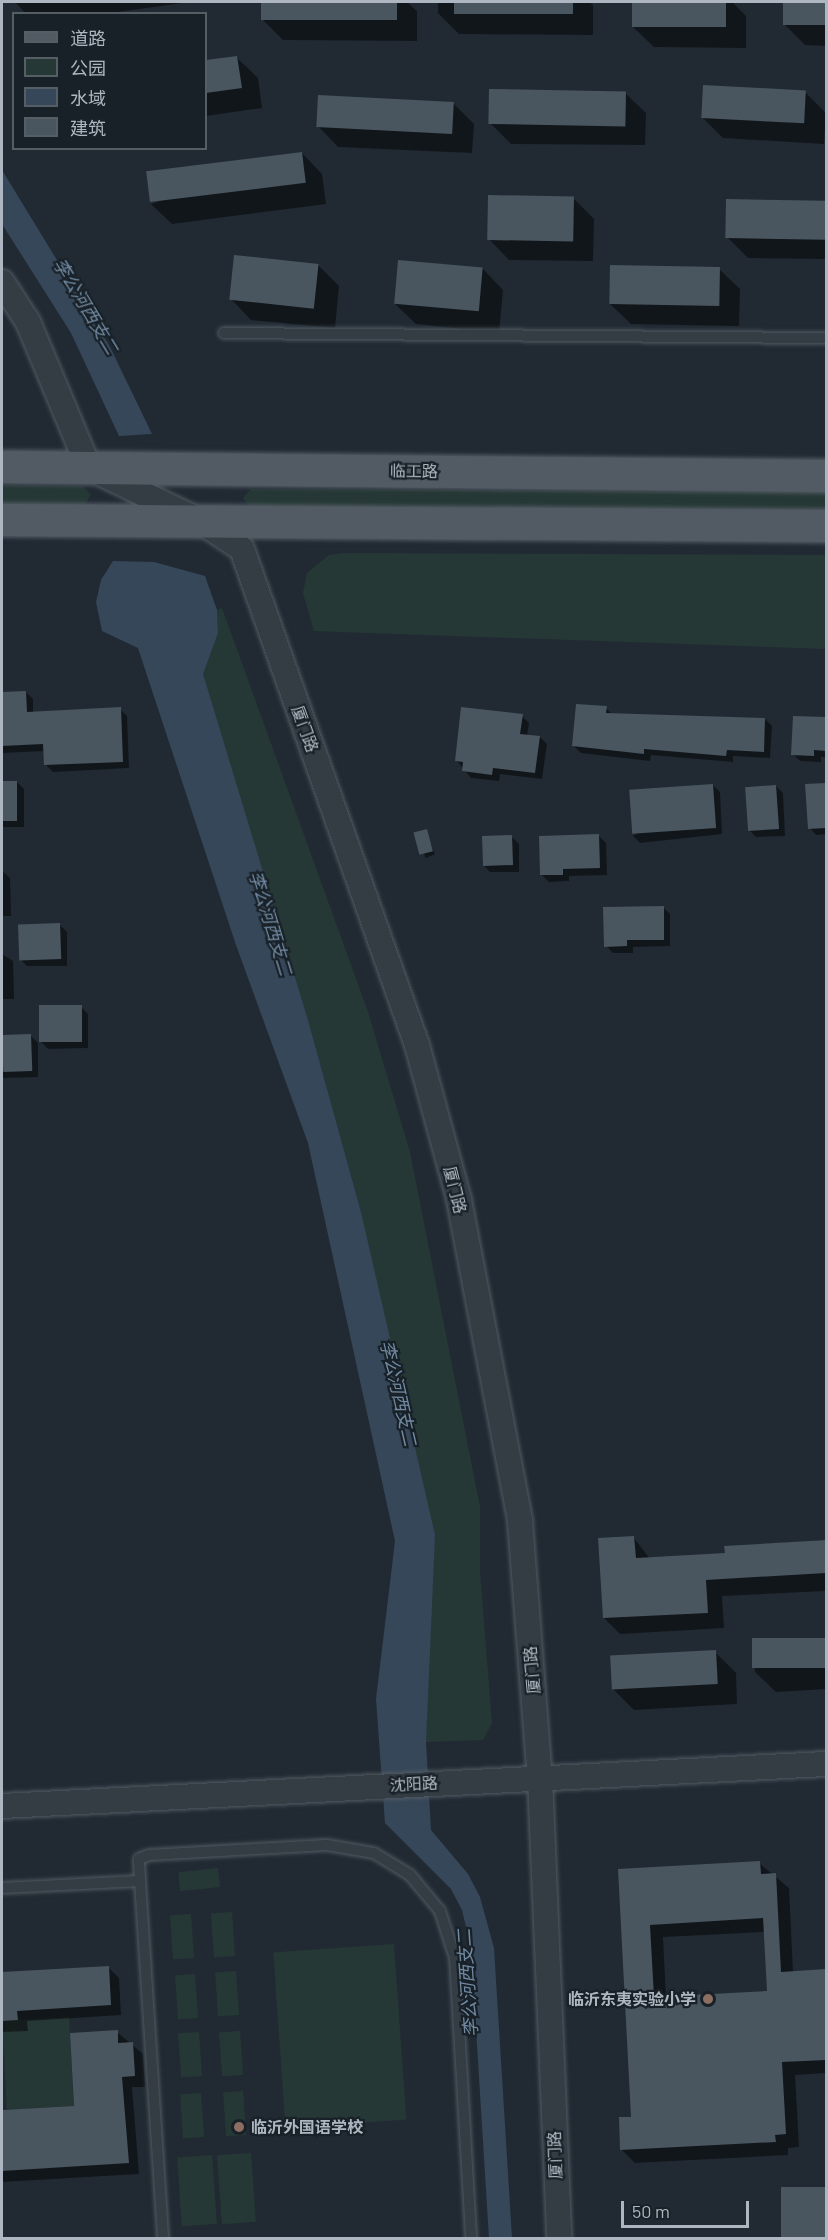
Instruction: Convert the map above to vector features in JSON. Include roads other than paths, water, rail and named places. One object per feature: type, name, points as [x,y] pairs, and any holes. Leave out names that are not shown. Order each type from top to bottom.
[{"type":"main road","name":"临工路","points":[[2,467],[826,476]]},
{"type":"main road","points":[[2,520],[826,526]]},
{"type":"street","points":[[2,282],[28,322],[89,468]]},
{"type":"street","name":"厦门路","points":[[89,468],[200,521],[242,549],[423,1067],[459,1200],[520,1521],[540,1778],[559,2238]]},
{"type":"street","name":"沈阳路","points":[[2,1806],[826,1764]]},
{"type":"lane","points":[[224,333],[826,338]]},
{"type":"lane","points":[[163,2238],[140,1859],[149,1855],[327,1845],[362,1849],[387,1858],[428,1892],[445,1923],[455,1958],[471,2238]]},
{"type":"lane","points":[[2,1888],[140,1881]]},
{"type":"water","points":[[2,170],[110,347],[152,434],[119,436],[71,333],[2,224]]},
{"type":"water","name":"李公河西支二","points":[[113,561],[154,562],[205,576],[217,610],[218,633],[203,674],[308,1020],[361,1212],[435,1535],[426,1742],[431,1830],[468,1874],[480,1897],[494,1948],[512,2238],[489,2238],[471,1948],[462,1910],[451,1889],[385,1823],[376,1699],[395,1541],[308,1143],[236,945],[138,648],[102,631],[96,602],[101,580]]},
{"type":"place","name":"临沂东夷实验小学","points":[[708,1999]]},
{"type":"place","name":"临沂外国语学校","points":[[239,2127]]}]
